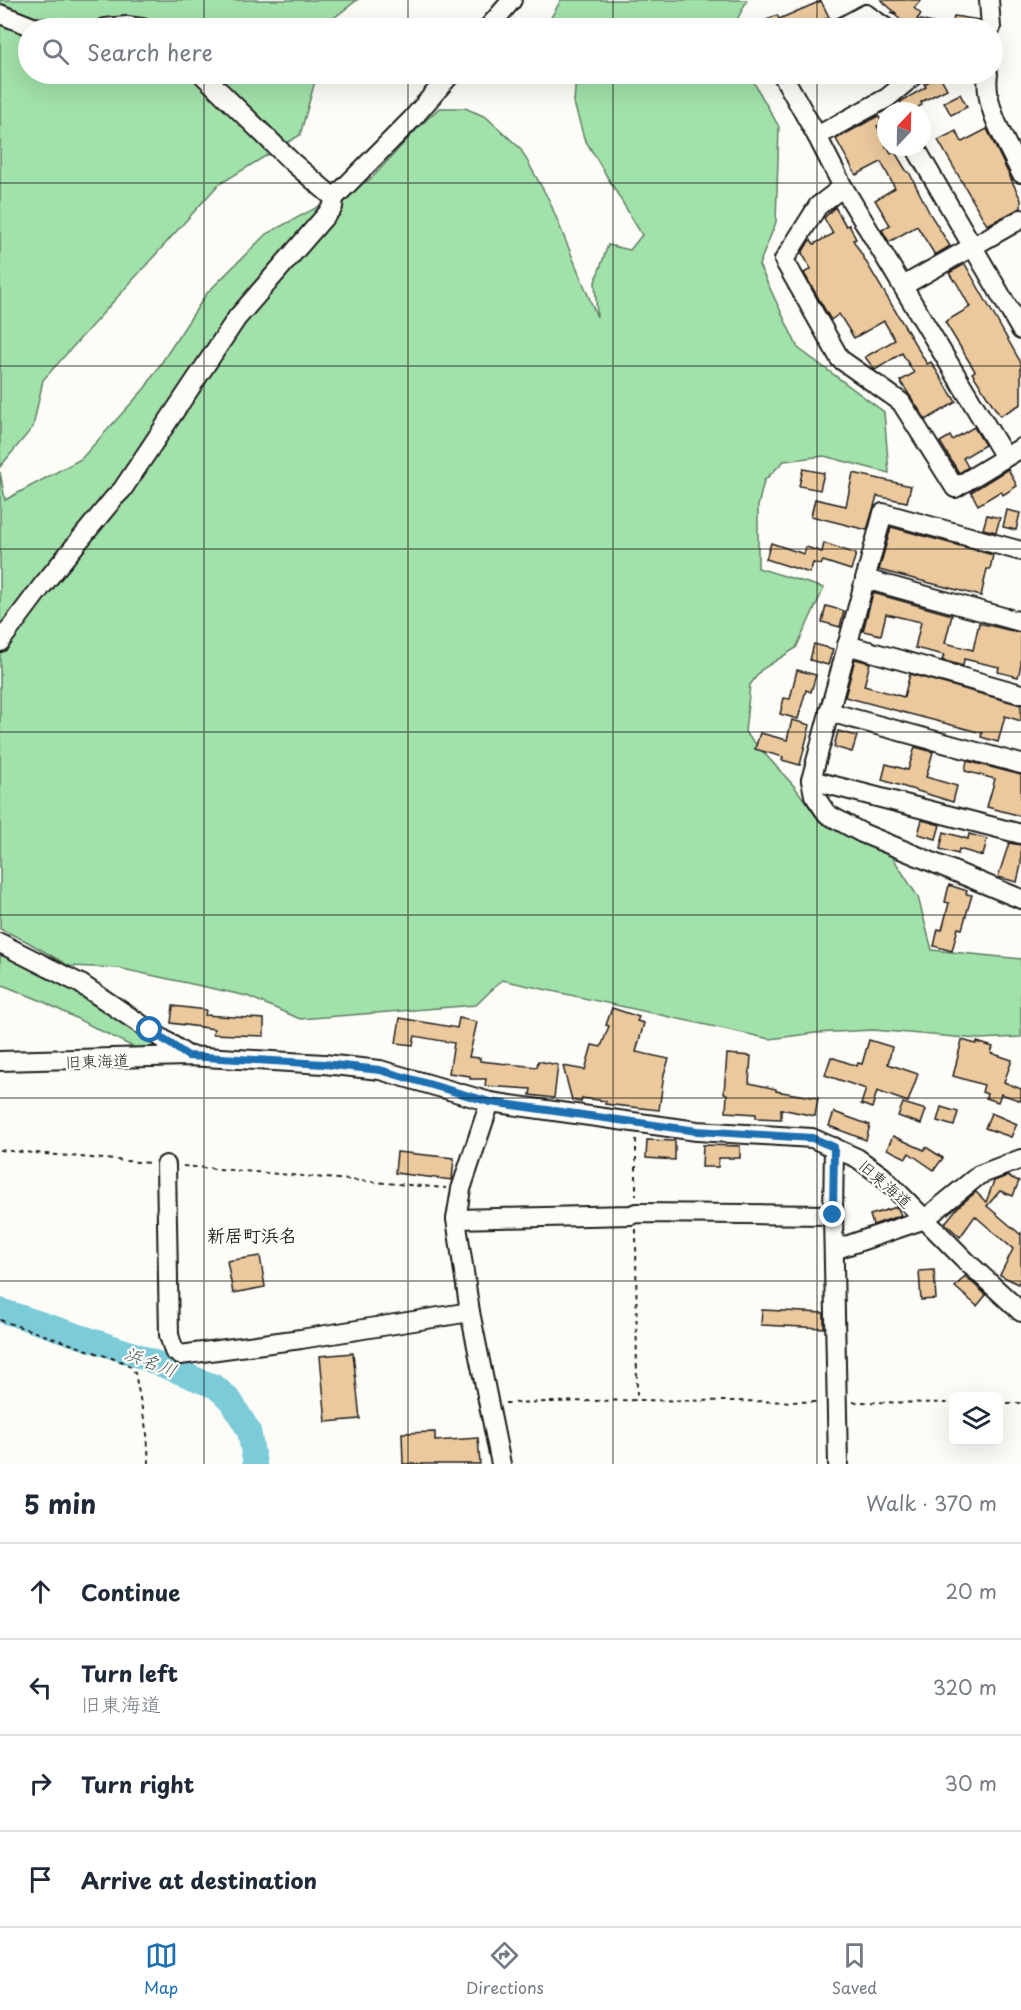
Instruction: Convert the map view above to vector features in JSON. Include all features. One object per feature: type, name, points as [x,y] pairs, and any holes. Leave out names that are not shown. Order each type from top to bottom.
[{"type":"street","points":[[497,18],[512,0]]},
{"type":"street","points":[[990,0],[991,18]]},
{"type":"street","points":[[0,14],[18,21]]},
{"type":"street","points":[[859,18],[866,14],[872,18]]},
{"type":"street","points":[[212,84],[292,162],[334,198]]},
{"type":"street","points":[[0,642],[42,586],[122,490],[237,318],[333,207],[334,198],[412,119],[442,84]]},
{"type":"street","points":[[788,84],[843,187],[1005,457]]},
{"type":"street","points":[[893,102],[908,84]]},
{"type":"street","points":[[988,84],[995,120],[1021,172]]},
{"type":"street","points":[[817,136],[877,111]]},
{"type":"street","points":[[920,156],[1021,330]]},
{"type":"street","points":[[843,187],[818,206],[784,260],[840,359],[901,402],[955,488],[1021,448]]},
{"type":"street","points":[[903,286],[1021,219]]},
{"type":"street","points":[[1021,551],[883,513],[811,780],[814,795],[827,814],[862,833],[1021,899]]},
{"type":"street","points":[[865,579],[1021,622]]},
{"type":"street","points":[[847,645],[1021,694]]},
{"type":"street","points":[[829,712],[1021,764]]},
{"type":"street","points":[[811,780],[1021,834]]},
{"type":"street","points":[[0,943],[81,984],[188,1056]]},
{"type":"street","name":"旧東海道","points":[[0,1061],[188,1056],[324,1064],[380,1070],[490,1102],[697,1131],[812,1138],[857,1158],[882,1176],[967,1262],[1021,1312]]},
{"type":"street","points":[[490,1102],[461,1190],[456,1218],[470,1312],[501,1464]]},
{"type":"street","points":[[834,1147],[833,1215],[838,1464]]},
{"type":"street","points":[[834,1250],[926,1219],[980,1175],[1021,1159]]},
{"type":"street","points":[[166,1165],[169,1335],[174,1351],[180,1355],[301,1340],[470,1312]]},
{"type":"street","points":[[456,1218],[631,1215],[636,1213],[833,1215]]},
{"type":"path","points":[[636,1124],[637,1400]]},
{"type":"path","points":[[0,1150],[461,1190]]},
{"type":"path","points":[[0,1320],[123,1362],[131,1367],[135,1373],[143,1416],[149,1464]]},
{"type":"path","points":[[490,1403],[637,1400],[949,1403]]},
{"type":"path","points":[[1003,1403],[1021,1403]]},
{"type":"green space","points":[[0,0],[357,0],[334,18],[18,18],[18,84],[314,84],[300,135],[218,185],[43,380],[33,427],[0,467]]},
{"type":"green space","points":[[561,0],[747,0],[738,18],[551,18]]},
{"type":"green space","points":[[575,84],[755,84],[779,127],[776,222],[759,265],[798,348],[884,412],[889,473],[824,456],[784,461],[764,481],[758,506],[758,568],[824,588],[796,648],[761,670],[750,685],[745,732],[794,786],[819,820],[859,838],[884,844],[918,897],[932,950],[1021,959],[1021,1037],[979,1039],[873,1030],[815,1033],[770,1039],[502,980],[476,1005],[300,1019],[247,996],[118,968],[69,966],[0,929],[0,472],[5,500],[81,459],[145,388],[207,293],[266,234],[371,179],[439,108],[465,108],[486,117],[520,148],[549,200],[597,317],[595,282],[608,245],[630,250],[642,235],[584,138],[574,103]]},
{"type":"green space","points":[[0,954],[73,987],[179,1050],[139,1050],[42,1001],[0,984]]},
{"type":"building","points":[[881,0],[921,0],[914,8],[921,14],[918,18],[898,18],[891,12],[897,14]]},
{"type":"building","points":[[821,1],[829,17],[827,18],[781,18]]},
{"type":"building","points":[[924,84],[944,84],[947,89],[921,102],[900,102],[926,87]]},
{"type":"building","points":[[960,94],[967,107],[951,115],[944,102]]},
{"type":"building","points":[[877,117],[877,156],[897,156],[909,172],[930,214],[950,246],[935,255],[917,226],[889,242],[882,230],[890,225],[875,200],[895,188],[881,162],[856,175],[836,139]]},
{"type":"building","points":[[987,129],[1021,200],[1021,208],[987,225],[938,140],[956,131],[962,142]]},
{"type":"building","points":[[835,207],[846,226],[849,225],[856,239],[853,240],[927,364],[931,362],[956,402],[926,420],[900,381],[914,373],[902,353],[875,370],[865,357],[895,340],[884,321],[854,338],[839,314],[831,320],[804,273],[811,269],[802,253],[809,241],[811,240],[814,244],[833,234],[824,218]]},
{"type":"building","points":[[965,264],[1021,363],[1021,404],[1000,416],[972,373],[975,371],[945,322],[970,307],[949,273]]},
{"type":"building","points":[[974,427],[985,445],[963,458],[968,467],[959,473],[940,442],[950,436],[952,440]]},
{"type":"building","points":[[803,469],[824,473],[820,490],[799,486]]},
{"type":"building","points":[[1008,469],[1017,486],[1003,495],[1001,491],[978,505],[971,492]]},
{"type":"building","points":[[853,473],[911,486],[907,502],[877,496],[867,530],[811,516],[815,499],[846,506]]},
{"type":"building","points":[[1007,510],[1020,513],[1016,530],[1003,527]]},
{"type":"building","points":[[987,515],[1000,518],[996,532],[983,529]]},
{"type":"building","points":[[891,527],[993,555],[990,569],[987,569],[981,596],[879,570]]},
{"type":"building","points":[[771,543],[804,554],[806,547],[822,552],[824,543],[856,554],[851,570],[823,561],[821,565],[813,563],[810,573],[766,559]]},
{"type":"building","points":[[873,593],[952,615],[945,643],[973,650],[979,623],[1021,633],[1021,665],[1018,677],[998,672],[999,667],[964,659],[963,666],[942,660],[944,655],[915,648],[921,622],[886,614],[881,635],[863,631]]},
{"type":"building","points":[[826,606],[844,611],[840,627],[822,622]]},
{"type":"building","points":[[814,644],[833,649],[828,665],[810,660]]},
{"type":"building","points":[[855,659],[870,663],[864,686],[904,697],[910,674],[1021,705],[1021,721],[1005,716],[998,742],[981,737],[982,733],[845,697]]},
{"type":"building","points":[[797,670],[816,675],[811,692],[806,690],[798,719],[780,714],[784,698],[790,699]]},
{"type":"building","points":[[792,720],[810,725],[800,765],[782,760],[783,757],[755,749],[760,733],[787,740]]},
{"type":"building","points":[[838,731],[857,736],[852,752],[834,747]]},
{"type":"building","points":[[915,747],[933,752],[926,777],[957,786],[953,802],[882,780],[886,764],[908,770]]},
{"type":"building","points":[[967,761],[1021,775],[1021,816],[987,807],[995,779],[965,771]]},
{"type":"building","points":[[922,820],[940,825],[936,839],[918,834]]},
{"type":"building","points":[[944,832],[968,839],[969,834],[987,839],[983,856],[959,849],[958,854],[940,849]]},
{"type":"building","points":[[1009,843],[1021,845],[1021,865],[1017,882],[998,877]]},
{"type":"building","points":[[949,885],[972,895],[962,929],[958,928],[952,951],[934,946],[938,929],[942,930],[949,903],[945,902]]},
{"type":"building","points":[[173,1006],[206,1010],[205,1015],[264,1019],[264,1036],[213,1034],[214,1029],[171,1023]]},
{"type":"building","points":[[612,1008],[639,1017],[637,1021],[644,1023],[636,1052],[669,1059],[664,1074],[659,1110],[605,1104],[606,1101],[582,1098],[581,1102],[572,1100],[563,1066],[585,1070],[592,1045],[601,1047],[609,1026],[606,1025]]},
{"type":"building","points":[[400,1018],[457,1028],[459,1018],[477,1022],[469,1057],[480,1058],[480,1061],[537,1067],[538,1061],[558,1065],[554,1098],[530,1095],[531,1089],[485,1086],[486,1079],[470,1079],[470,1076],[449,1073],[454,1043],[415,1036],[413,1045],[396,1043]]},
{"type":"building","points":[[869,1040],[892,1047],[888,1064],[918,1074],[908,1102],[877,1091],[872,1108],[861,1104],[866,1089],[825,1075],[831,1057],[857,1066],[858,1063],[862,1064]]},
{"type":"building","points":[[962,1040],[993,1047],[991,1053],[1012,1060],[1004,1082],[1021,1089],[1021,1101],[1001,1094],[998,1102],[986,1098],[987,1094],[982,1092],[984,1085],[953,1076]]},
{"type":"building","points":[[727,1054],[751,1056],[749,1083],[776,1089],[776,1091],[818,1098],[815,1116],[781,1109],[781,1119],[756,1118],[756,1114],[726,1112],[727,1094],[724,1093]]},
{"type":"building","points":[[903,1103],[926,1110],[921,1124],[898,1116]]},
{"type":"building","points":[[941,1107],[958,1112],[954,1126],[937,1121]]},
{"type":"building","points":[[834,1112],[870,1125],[866,1140],[829,1126]]},
{"type":"building","points":[[991,1113],[1017,1124],[1011,1137],[985,1128]]},
{"type":"building","points":[[893,1136],[924,1150],[926,1147],[943,1158],[934,1170],[909,1153],[906,1158],[887,1149]]},
{"type":"building","points":[[647,1140],[675,1141],[675,1160],[646,1158]]},
{"type":"building","points":[[703,1145],[740,1146],[740,1158],[719,1158],[718,1167],[702,1167]]},
{"type":"building","points":[[397,1152],[454,1158],[452,1180],[395,1173]]},
{"type":"building","points":[[1007,1176],[1019,1181],[1013,1196],[1000,1191],[987,1206],[1021,1233],[1021,1277],[1018,1284],[1000,1275],[1013,1249],[975,1216],[960,1237],[945,1223],[958,1207],[976,1192],[986,1202],[994,1181]]},
{"type":"building","points":[[897,1207],[901,1215],[873,1225],[870,1215]]},
{"type":"building","points":[[260,1256],[265,1287],[233,1293],[227,1261]]},
{"type":"building","points":[[934,1270],[936,1299],[921,1300],[919,1271]]},
{"type":"building","points":[[965,1276],[986,1295],[977,1306],[955,1287]]},
{"type":"building","points":[[762,1310],[824,1313],[824,1328],[761,1325]]},
{"type":"building","points":[[353,1353],[360,1419],[326,1422],[320,1356]]},
{"type":"building","points":[[435,1432],[435,1441],[478,1438],[480,1464],[403,1464],[402,1433]]},
{"type":"waterway","name":"浜名川","points":[[0,1310],[134,1354],[216,1387],[231,1401],[249,1431],[255,1464]]},
{"type":"district","name":"新居町浜名","points":[[252,1234]]},
{"type":"route","points":[[150,1030],[188,1056],[324,1064],[380,1070],[490,1102],[697,1131],[812,1138],[834,1147],[833,1215]]}]
